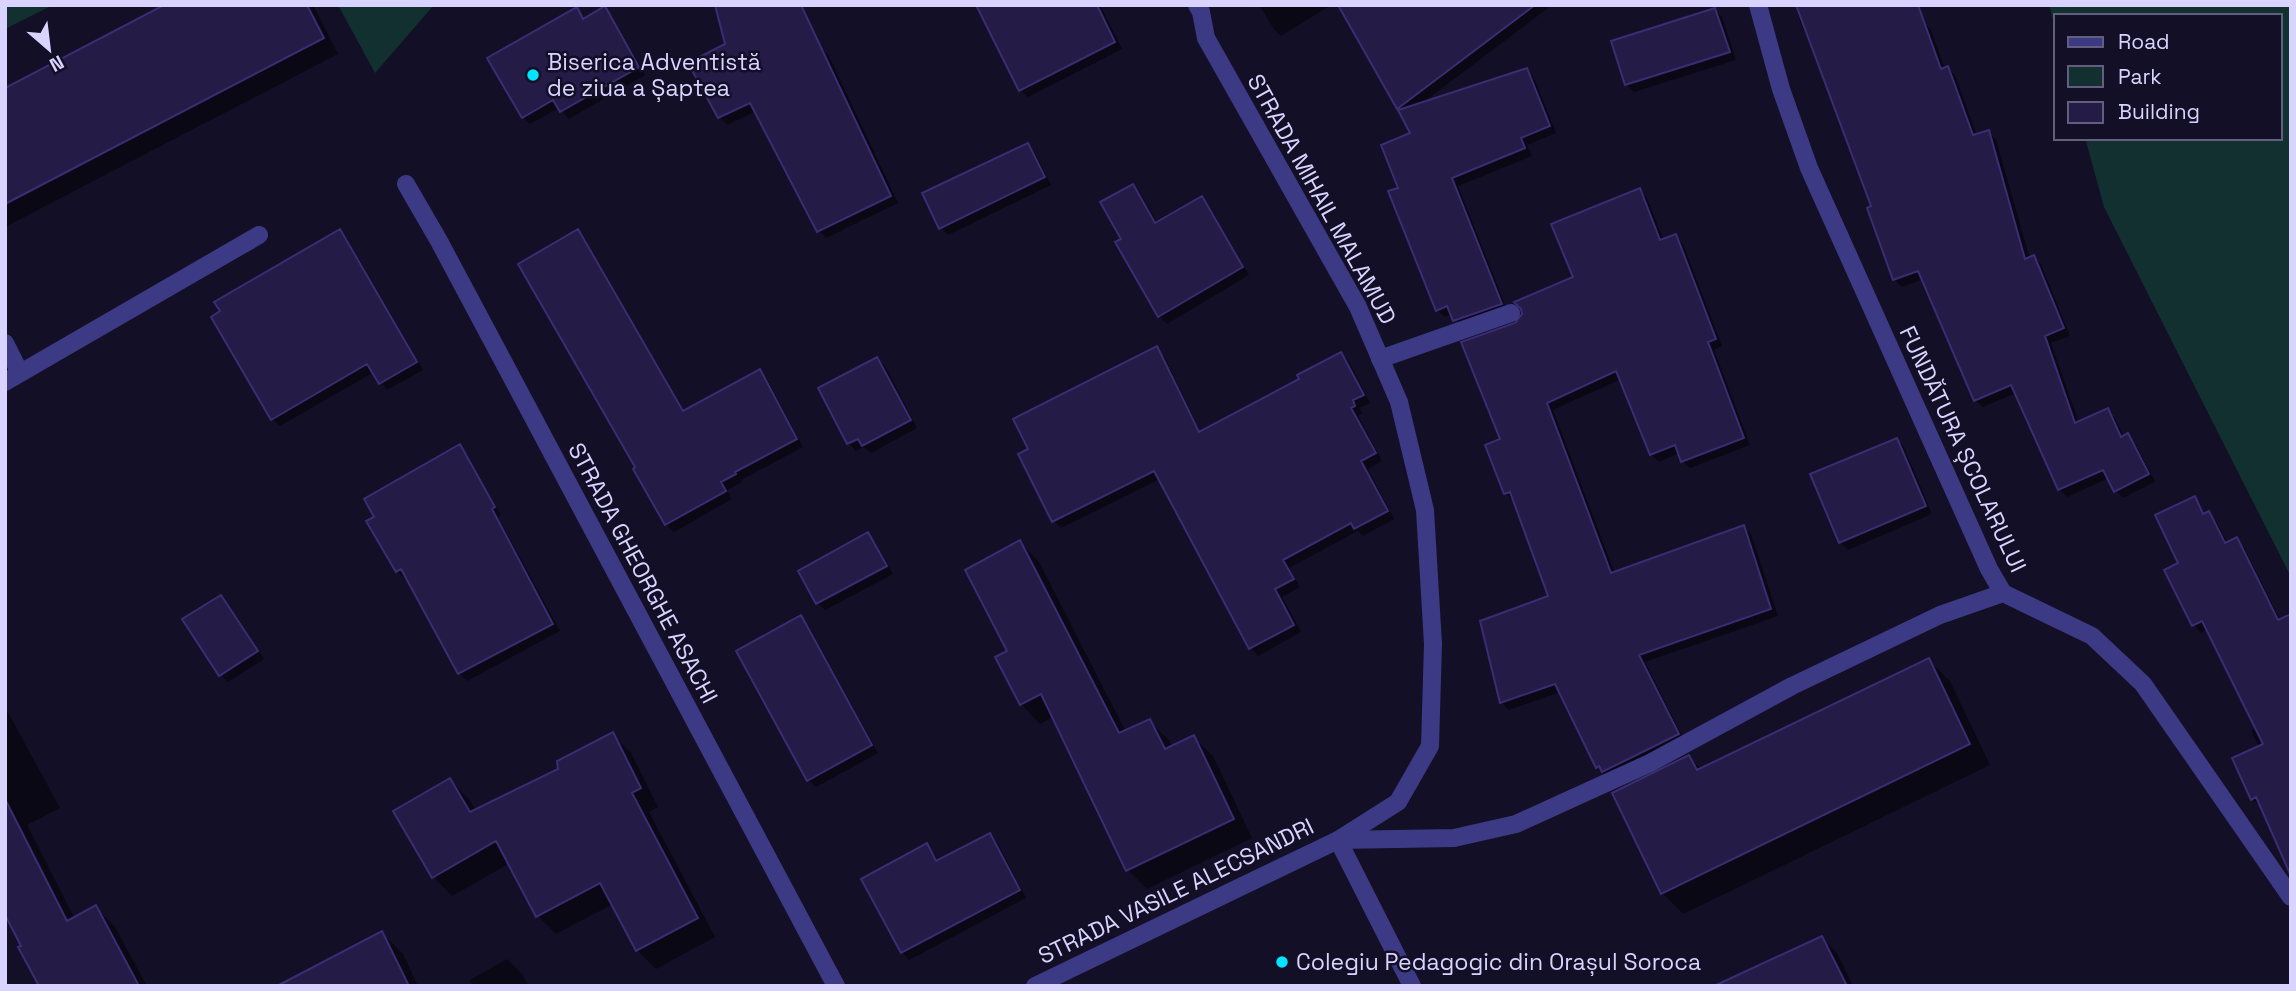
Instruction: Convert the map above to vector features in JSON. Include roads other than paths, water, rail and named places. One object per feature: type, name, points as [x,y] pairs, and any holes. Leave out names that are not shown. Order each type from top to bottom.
[{"type":"street","name":"STRADA MIHAIL MALAMUD","points":[[1197,5],[1206,38],[1358,307],[1399,402],[1425,510],[1433,644],[1430,746],[1398,802],[1338,840]]},
{"type":"street","name":"FUNDĂTURA ȘCOLARULUI","points":[[1758,5],[1782,89],[1809,168],[1972,532],[2003,593],[2092,636],[2143,684],[2291,897]]},
{"type":"street","name":"STRADA GHEORGHE ASACHI","points":[[406,184],[439,241],[836,986]]},
{"type":"street","points":[[5,343],[13,377],[259,235]]},
{"type":"street","points":[[1380,359],[1511,313]]},
{"type":"street","points":[[1412,986],[1338,840],[1454,838],[1516,824],[1650,763],[1781,692],[1940,615],[2003,593]]},
{"type":"street","name":"STRADA VASILE ALECSANDRI","points":[[1035,986],[1338,840]]},
{"type":"place","name":"Biserica Adventistă de ziua a Șaptea","points":[[533,75]]},
{"type":"place","name":"Colegiu Pedagogic din Orașul Soroca","points":[[1282,962]]}]
